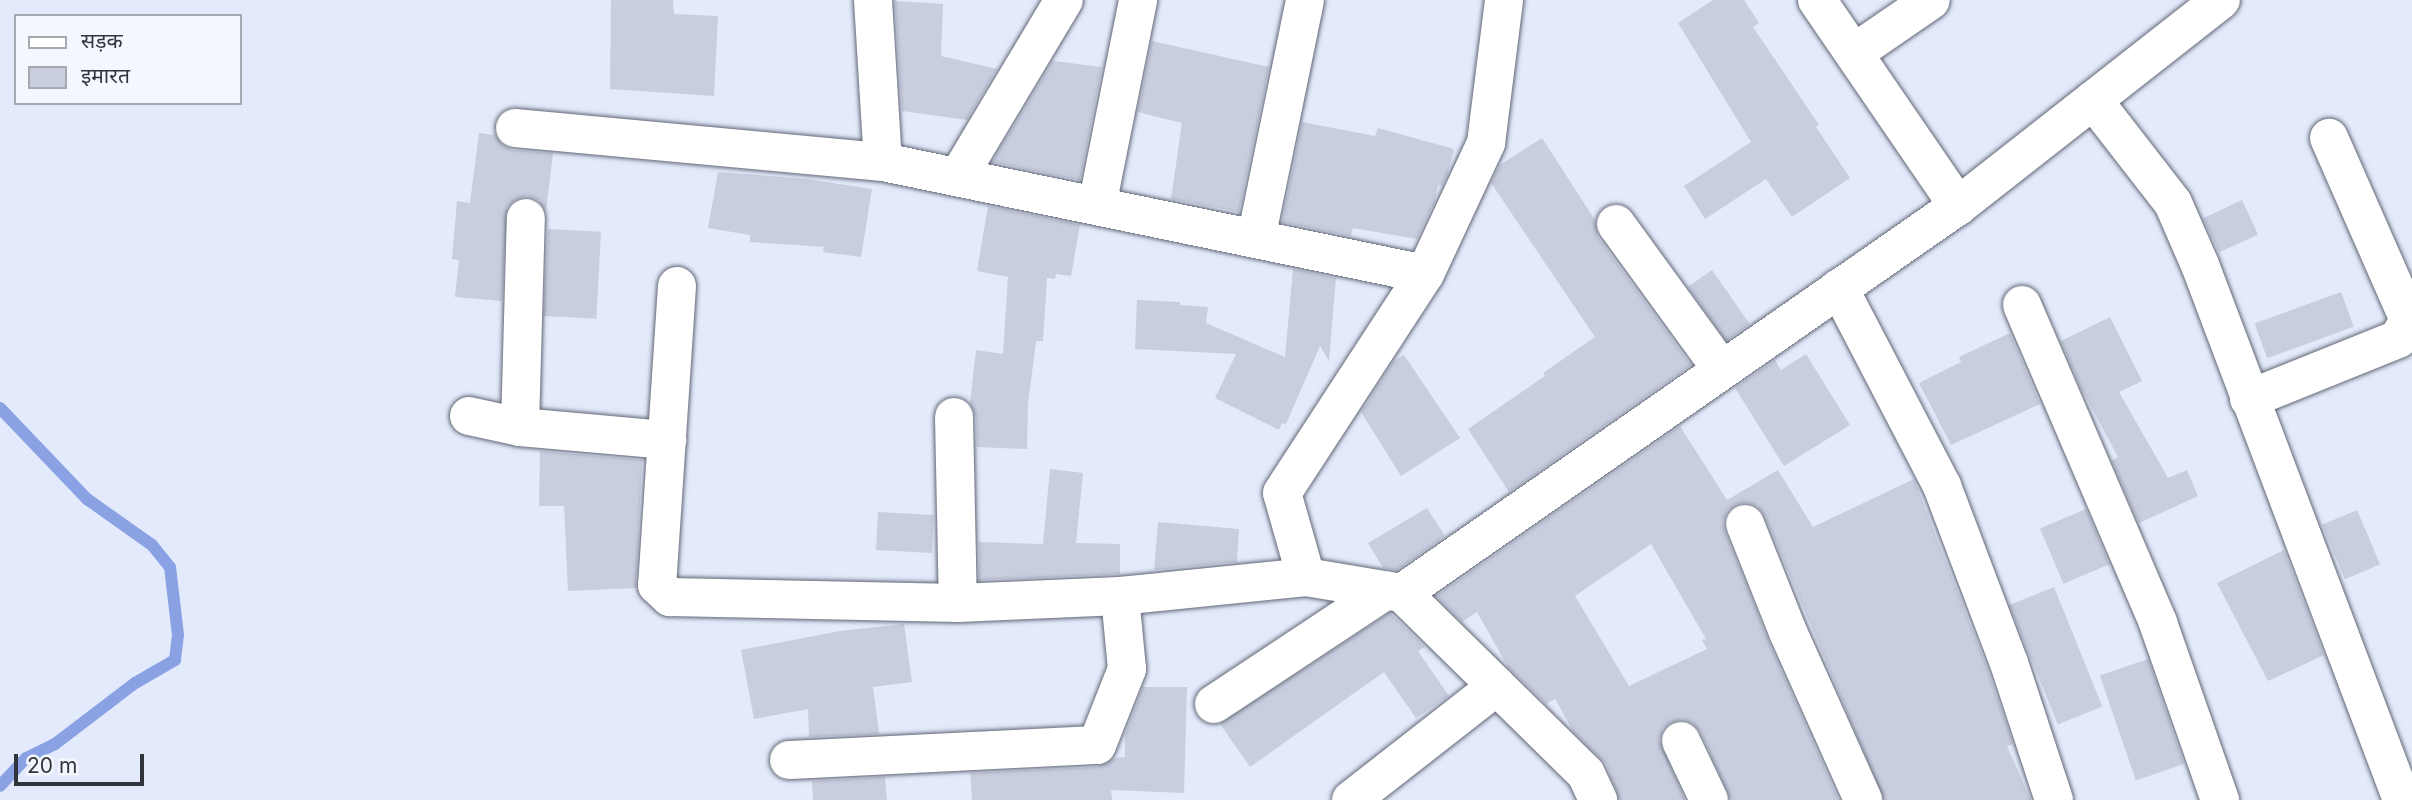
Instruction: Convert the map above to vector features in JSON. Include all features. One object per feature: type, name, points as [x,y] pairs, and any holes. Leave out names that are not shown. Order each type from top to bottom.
[{"type":"street","points":[[873,0],[883,162]]},
{"type":"street","points":[[958,177],[1064,0]]},
{"type":"street","points":[[1097,206],[1138,0]]},
{"type":"street","points":[[1256,239],[1305,0]]},
{"type":"street","points":[[1817,0],[1958,206]]},
{"type":"street","points":[[1854,53],[1931,0]]},
{"type":"street","points":[[1214,705],[1394,591],[1958,206],[2221,0]]},
{"type":"street","points":[[1306,577],[1282,493],[1425,274],[1486,143],[1495,1]]},
{"type":"street","points":[[2093,100],[2173,203],[2200,265],[2402,800]]},
{"type":"street","points":[[515,128],[883,162],[1425,274]]},
{"type":"street","points":[[2249,399],[2398,338],[2409,320],[2329,138]]},
{"type":"street","points":[[520,427],[526,218]]},
{"type":"street","points":[[1616,224],[1721,370]]},
{"type":"street","points":[[677,286],[657,585],[670,597],[958,603],[1120,596],[1306,577],[1394,591],[1497,686],[1586,774],[1598,800]]},
{"type":"street","points":[[1839,288],[1942,486],[2009,663],[2054,800]]},
{"type":"street","points":[[2022,305],[2158,623],[2220,800]]},
{"type":"street","points":[[469,416],[520,427],[667,440]]},
{"type":"street","points":[[954,417],[958,603]]},
{"type":"street","points":[[1745,524],[1820,706],[1863,800]]},
{"type":"street","points":[[789,760],[1097,745],[1127,669],[1120,596]]},
{"type":"street","points":[[1351,800],[1497,686]]},
{"type":"street","points":[[1681,741],[1709,800]]},
{"type":"building","points":[[611,0],[673,0],[674,14],[718,16],[714,96],[610,89]]},
{"type":"building","points":[[1713,0],[1744,0],[1759,23],[1753,27],[1819,125],[1816,127],[1850,178],[1792,217],[1766,179],[1705,219],[1684,186],[1751,142],[1678,23]]},
{"type":"building","points":[[895,1],[943,4],[941,56],[997,69],[967,120],[902,111]]},
{"type":"building","points":[[1152,41],[1269,67],[1239,212],[1171,199],[1182,123],[1138,112]]},
{"type":"building","points":[[1053,61],[1102,67],[1080,180],[992,162]]},
{"type":"building","points":[[1302,122],[1375,136],[1378,128],[1454,149],[1447,176],[1442,186],[1438,185],[1435,201],[1417,239],[1353,228],[1351,236],[1282,222]]},
{"type":"building","points":[[479,133],[495,135],[502,145],[512,150],[553,153],[546,211],[538,200],[527,196],[516,199],[507,207],[502,301],[455,297],[459,260],[452,259],[457,201],[470,203]]},
{"type":"building","points":[[1542,138],[1595,220],[1598,237],[1691,365],[1509,492],[1468,429],[1545,376],[1543,373],[1595,337],[1491,183],[1500,165]]},
{"type":"building","points":[[718,172],[807,179],[872,189],[861,257],[823,252],[824,247],[750,242],[750,235],[708,228]]},
{"type":"building","points":[[2242,200],[2258,234],[2219,253],[2203,218]]},
{"type":"building","points":[[988,206],[1080,225],[1071,276],[1056,274],[1055,279],[1047,278],[1043,341],[1036,341],[1028,404],[1027,449],[977,447],[976,417],[970,403],[976,350],[1003,354],[1008,277],[977,271]]},
{"type":"building","points":[[548,229],[601,232],[596,319],[543,316]]},
{"type":"building","points":[[1293,269],[1336,278],[1329,361],[1320,346],[1286,424],[1282,423],[1279,430],[1215,398],[1236,354],[1135,349],[1137,300],[1180,302],[1180,305],[1208,307],[1206,323],[1285,357]]},
{"type":"building","points":[[1712,270],[1750,324],[1726,341],[1688,287]]},
{"type":"building","points":[[2341,292],[2354,327],[2267,358],[2255,323]]},
{"type":"building","points":[[2110,317],[2142,381],[2119,392],[2168,478],[2187,470],[2198,496],[2139,523],[2112,461],[2118,457],[2080,386],[2061,341]]},
{"type":"building","points":[[2010,333],[2040,404],[1951,445],[1919,383],[1961,362],[1959,357]]},
{"type":"building","points":[[1806,354],[1850,425],[1784,466],[1735,388],[1775,360],[1781,370]]},
{"type":"building","points":[[1404,355],[1460,438],[1401,476],[1361,412],[1394,361]]},
{"type":"building","points":[[1680,426],[1727,500],[1778,470],[1813,527],[1914,479],[1988,670],[2013,744],[2007,746],[2031,800],[1884,800],[1765,516],[1758,506],[1747,502],[1736,504],[1727,511],[1723,522],[1725,532],[1768,640],[1839,800],[1731,800],[1701,732],[1693,723],[1682,719],[1663,728],[1659,740],[1685,800],[1620,800],[1606,764],[1573,731],[1555,699],[1546,704],[1508,667],[1477,612],[1462,622],[1436,596]],"holes":[[[1651,544],[1706,639],[1702,640],[1707,649],[1629,686],[1575,596]]]},
{"type":"building","points":[[540,451],[642,460],[636,588],[568,591],[564,506],[539,506]]},
{"type":"building","points":[[1050,469],[1083,473],[1076,543],[1120,544],[1120,574],[979,580],[979,542],[1043,544]]},
{"type":"building","points":[[1427,508],[1445,536],[1397,570],[1383,568],[1368,543]]},
{"type":"building","points":[[2086,509],[2109,564],[2063,584],[2040,529]]},
{"type":"building","points":[[2357,510],[2380,564],[2345,579],[2322,525]]},
{"type":"building","points":[[878,512],[934,515],[932,553],[876,550]]},
{"type":"building","points":[[1158,522],[1239,529],[1237,562],[1154,570]]},
{"type":"building","points":[[2284,550],[2324,655],[2268,681],[2217,583]]},
{"type":"building","points":[[2054,587],[2102,707],[2058,725],[2009,605]]},
{"type":"building","points":[[1390,613],[1425,647],[1418,651],[1449,696],[1416,718],[1384,672],[1250,767],[1220,724]]},
{"type":"building","points":[[904,624],[912,682],[873,687],[879,734],[809,737],[808,709],[754,719],[741,650],[840,631]]},
{"type":"building","points":[[2148,659],[2184,764],[2136,781],[2100,676]]},
{"type":"building","points":[[1143,687],[1187,687],[1184,793],[1111,790],[1112,800],[972,800],[970,773],[1098,767],[1114,758],[1125,757],[1125,735]]},
{"type":"building","points":[[885,777],[887,800],[813,800],[812,781]]},
{"type":"waterway","points":[[0,408],[87,499],[152,545],[170,567],[178,635],[175,660],[135,683],[55,744],[26,758],[0,786]]}]
